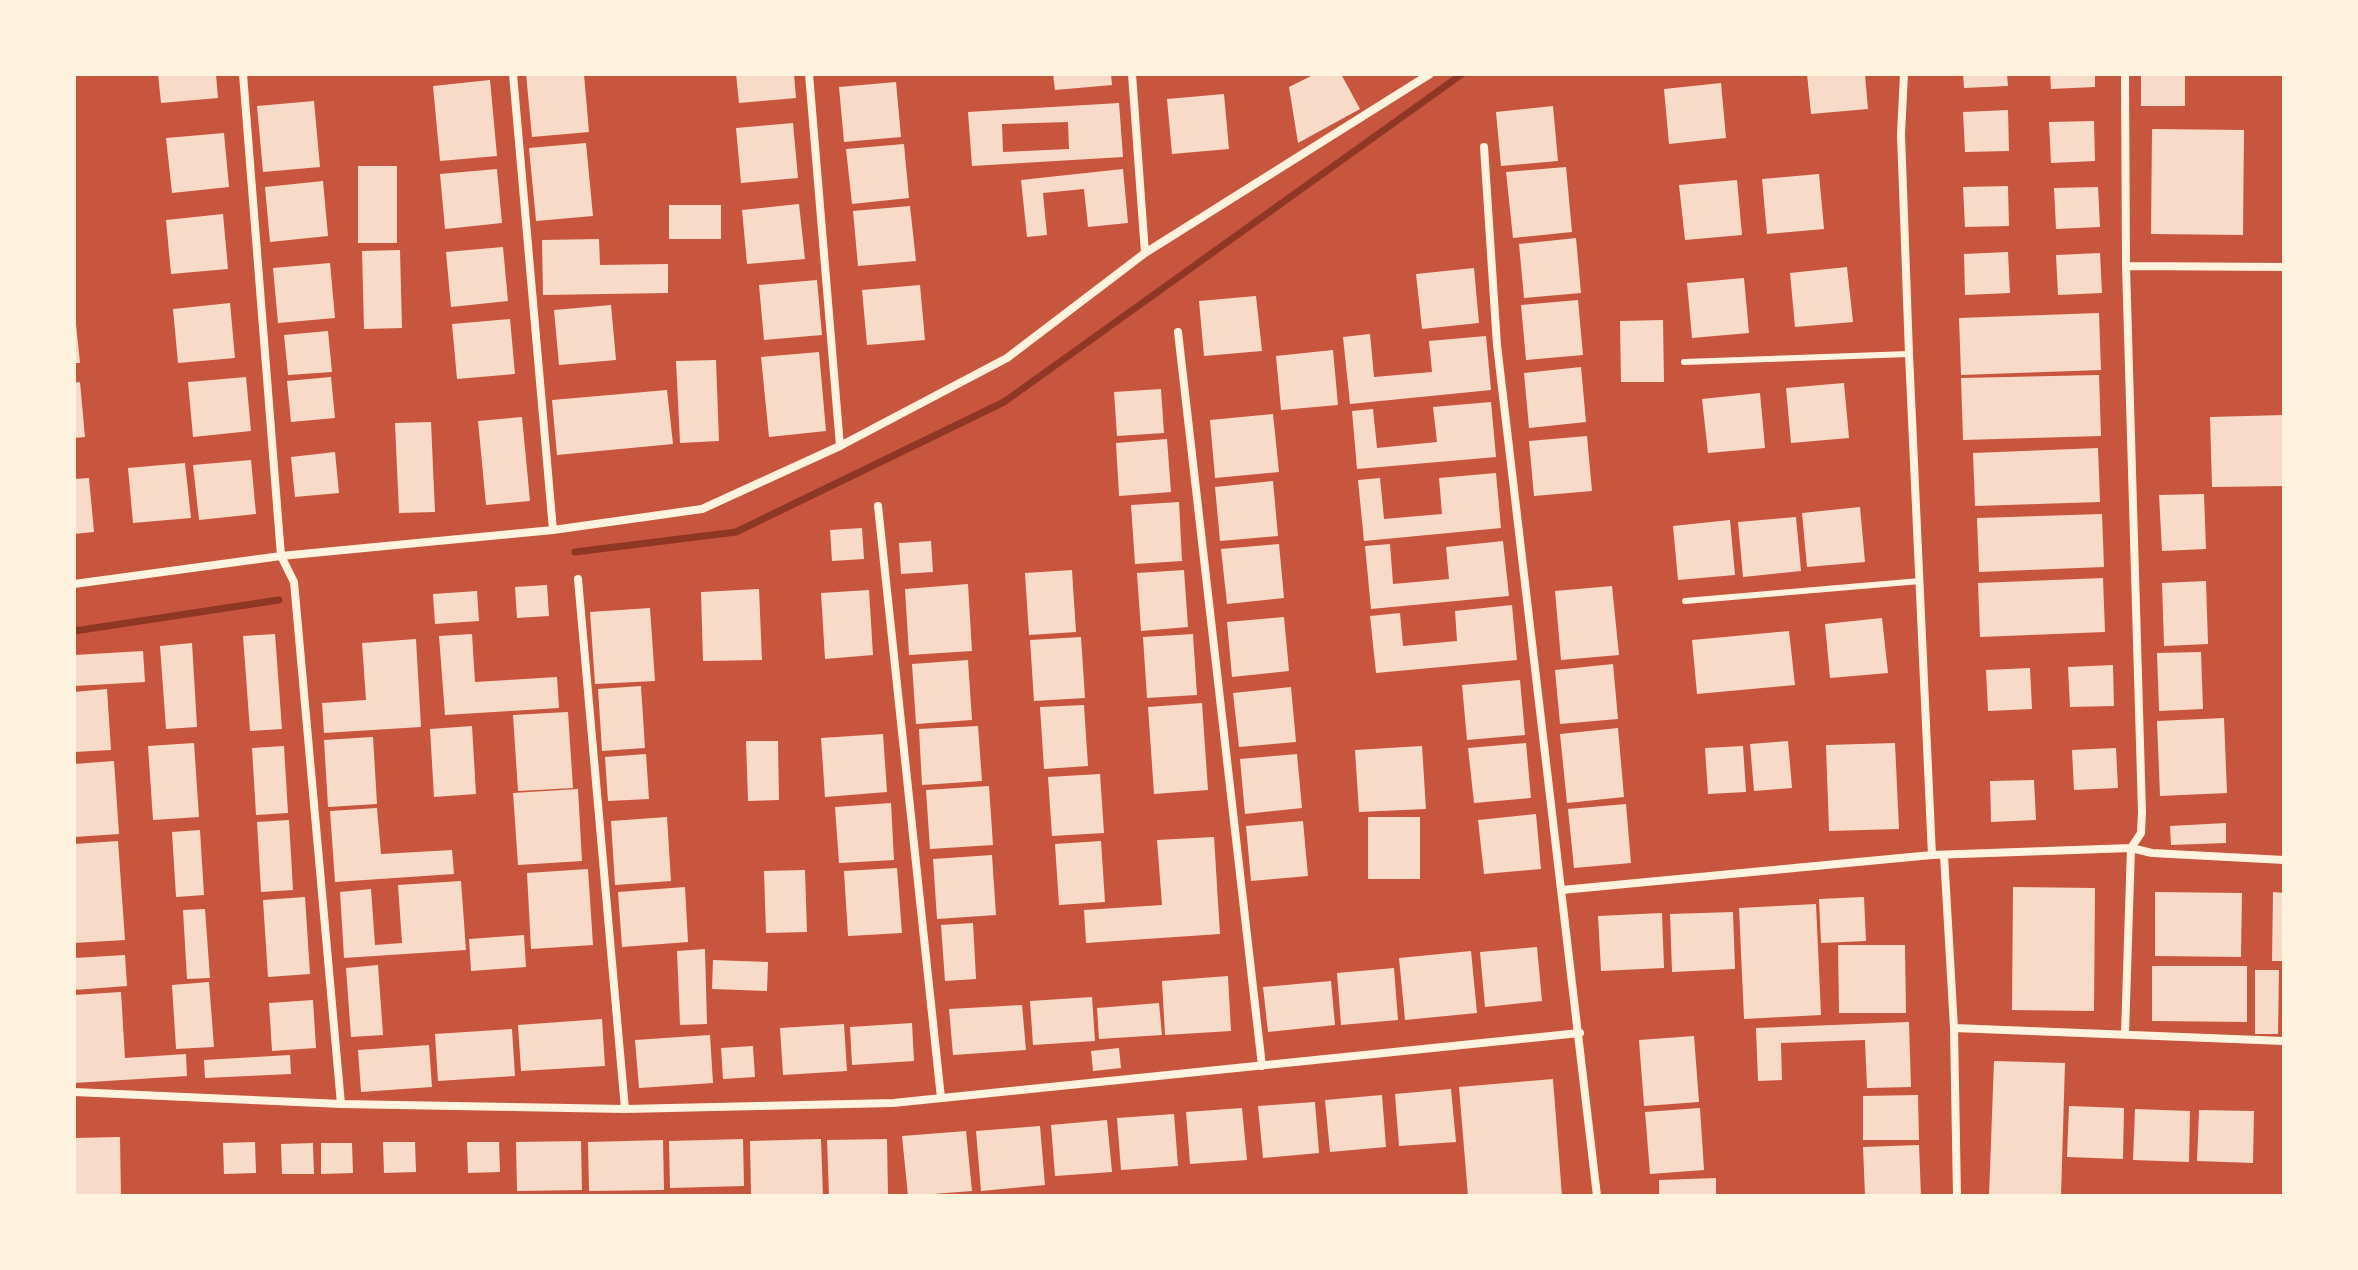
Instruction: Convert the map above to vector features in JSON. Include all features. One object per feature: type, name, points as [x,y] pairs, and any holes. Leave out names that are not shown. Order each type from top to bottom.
[{"type":"street","points":[[243,74],[281,556],[294,582],[341,1104]]},
{"type":"street","points":[[513,74],[553,530]]},
{"type":"street","points":[[809,74],[840,446]]},
{"type":"street","points":[[1132,74],[1145,253]]},
{"type":"street","points":[[74,584],[281,556],[553,530],[702,509],[840,446],[1007,358],[1145,253],[1430,74]]},
{"type":"street","points":[[1904,74],[1901,134],[1932,855]]},
{"type":"street","points":[[2125,74],[2126,266],[2142,812],[2141,833],[2131,848],[2125,1034]]},
{"type":"street","points":[[1484,147],[1497,345],[1597,1196]]},
{"type":"street","points":[[2126,266],[2284,267]]},
{"type":"street","points":[[1178,332],[1262,1066]]},
{"type":"street","points":[[878,506],[941,1098]]},
{"type":"street","points":[[578,579],[625,1109]]},
{"type":"street","points":[[1562,890],[1932,855],[2131,848],[2152,853],[2284,860]]},
{"type":"street","points":[[1944,855],[1954,1028],[1957,1196]]},
{"type":"street","points":[[1954,1028],[2284,1041]]},
{"type":"street","points":[[74,1092],[341,1104],[625,1109],[893,1103],[1580,1033]]},
{"type":"lane","points":[[1684,362],[1909,354]]},
{"type":"lane","points":[[1685,601],[1920,581]]},
{"type":"building","points":[[158,74],[216,74],[218,98],[161,103]]},
{"type":"building","points":[[526,74],[584,74],[589,132],[532,137]]},
{"type":"building","points":[[736,74],[794,74],[796,98],[739,103]]},
{"type":"building","points":[[1053,74],[1111,74],[1112,85],[1055,90]]},
{"type":"building","points":[[1315,74],[1341,74],[1360,109],[1298,143],[1289,87]]},
{"type":"building","points":[[1807,74],[1865,74],[1868,109],[1811,114]]},
{"type":"building","points":[[1963,74],[2007,74],[2008,86],[1964,88]]},
{"type":"building","points":[[2050,74],[2095,74],[2095,87],[2051,89]]},
{"type":"building","points":[[2141,74],[2185,74],[2185,106],[2141,106]]},
{"type":"building","points":[[490,80],[497,156],[440,161],[433,86]]},
{"type":"building","points":[[896,82],[901,137],[844,142],[839,87]]},
{"type":"building","points":[[1721,83],[1726,138],[1669,144],[1664,89]]},
{"type":"building","points":[[1224,94],[1229,149],[1172,154],[1167,99]]},
{"type":"building","points":[[314,101],[320,167],[263,172],[257,106]]},
{"type":"building","points":[[1119,103],[1123,157],[972,166],[968,112]],"holes":[[[1068,122],[1069,149],[1003,152],[1002,124]]]},
{"type":"building","points":[[1553,106],[1558,161],[1501,166],[1496,112]]},
{"type":"building","points":[[2008,110],[2009,151],[1965,152],[1963,112]]},
{"type":"building","points":[[2094,121],[2095,161],[2051,163],[2049,122]]},
{"type":"building","points":[[793,123],[798,178],[741,183],[736,128]]},
{"type":"building","points":[[2152,129],[2244,130],[2243,235],[2151,234]]},
{"type":"building","points":[[224,133],[229,187],[172,193],[166,138]]},
{"type":"building","points":[[586,143],[593,216],[536,221],[529,148]]},
{"type":"building","points":[[904,144],[909,198],[852,204],[846,149]]},
{"type":"building","points":[[358,166],[397,166],[397,243],[358,243]]},
{"type":"building","points":[[1566,167],[1572,232],[1513,238],[1506,172]]},
{"type":"building","points":[[497,169],[502,223],[445,229],[440,174]]},
{"type":"building","points":[[1123,169],[1128,223],[1088,227],[1084,189],[1043,193],[1047,235],[1027,237],[1021,180]]},
{"type":"building","points":[[1819,174],[1824,229],[1767,234],[1762,179]]},
{"type":"building","points":[[1737,180],[1742,235],[1685,240],[1679,185]]},
{"type":"building","points":[[323,181],[328,236],[270,242],[265,187]]},
{"type":"building","points":[[2008,186],[2009,226],[1965,227],[1963,187]]},
{"type":"building","points":[[2098,187],[2100,227],[2056,229],[2054,188]]},
{"type":"building","points":[[799,204],[805,259],[747,264],[742,210]]},
{"type":"building","points":[[669,205],[721,205],[721,239],[669,239]]},
{"type":"building","points":[[910,206],[916,261],[858,266],[853,211]]},
{"type":"building","points":[[223,214],[228,269],[171,274],[166,220]]},
{"type":"building","points":[[1576,238],[1581,293],[1524,298],[1519,244]]},
{"type":"building","points":[[599,239],[600,265],[668,264],[668,293],[543,295],[542,240]]},
{"type":"building","points":[[503,247],[508,301],[451,307],[446,252]]},
{"type":"building","points":[[400,250],[402,328],[364,329],[362,251]]},
{"type":"building","points":[[2008,252],[2010,293],[1965,295],[1964,254]]},
{"type":"building","points":[[2100,253],[2102,293],[2058,295],[2056,255]]},
{"type":"building","points":[[330,263],[335,318],[278,323],[273,268]]},
{"type":"building","points":[[1847,267],[1853,322],[1795,327],[1790,273]]},
{"type":"building","points":[[1474,268],[1479,323],[1422,329],[1416,274]]},
{"type":"building","points":[[1744,278],[1749,333],[1692,338],[1687,283]]},
{"type":"building","points":[[817,280],[822,335],[764,340],[759,285]]},
{"type":"building","points":[[920,285],[925,340],[867,345],[862,290]]},
{"type":"building","points":[[1256,296],[1262,351],[1204,356],[1199,301]]},
{"type":"building","points":[[1578,300],[1583,355],[1526,360],[1521,305]]},
{"type":"building","points":[[230,303],[235,358],[178,363],[173,309]]},
{"type":"building","points":[[611,305],[616,360],[559,365],[554,310]]},
{"type":"building","points":[[2099,313],[2101,370],[1961,375],[1959,318]]},
{"type":"building","points":[[510,319],[515,374],[457,379],[452,324]]},
{"type":"building","points":[[1663,320],[1664,382],[1621,382],[1620,321]]},
{"type":"building","points":[[76,324],[80,363],[74,363]]},
{"type":"building","points":[[328,331],[332,372],[288,375],[284,335]]},
{"type":"building","points":[[1370,334],[1374,377],[1432,372],[1429,341],[1486,336],[1491,390],[1350,404],[1343,337]]},
{"type":"building","points":[[1333,350],[1338,405],[1281,410],[1276,356]]},
{"type":"building","points":[[819,352],[826,431],[769,437],[761,357]]},
{"type":"building","points":[[716,360],[719,441],[680,443],[676,361]]},
{"type":"building","points":[[1581,367],[1586,422],[1529,428],[1524,373]]},
{"type":"building","points":[[2099,375],[2101,436],[1963,440],[1961,378]]},
{"type":"building","points":[[246,377],[251,431],[193,437],[188,382]]},
{"type":"building","points":[[331,377],[335,418],[291,422],[287,381]]},
{"type":"building","points":[[80,382],[85,437],[74,438],[74,383]]},
{"type":"building","points":[[1844,383],[1849,438],[1791,443],[1786,388]]},
{"type":"building","points":[[1161,389],[1164,433],[1117,436],[1114,392]]},
{"type":"building","points":[[667,390],[673,444],[557,455],[552,400]]},
{"type":"building","points":[[1760,393],[1765,448],[1708,453],[1702,399]]},
{"type":"building","points":[[1491,402],[1496,457],[1357,469],[1352,411],[1373,409],[1377,448],[1437,442],[1433,407]]},
{"type":"building","points":[[1273,414],[1279,472],[1215,478],[1210,420]]},
{"type":"building","points":[[2284,415],[2284,486],[2212,487],[2210,417]]},
{"type":"building","points":[[522,417],[530,501],[486,505],[478,421]]},
{"type":"building","points":[[431,422],[435,512],[399,513],[395,423]]},
{"type":"building","points":[[1587,436],[1592,491],[1534,496],[1529,441]]},
{"type":"building","points":[[1167,439],[1171,492],[1119,496],[1116,443]]},
{"type":"building","points":[[2098,448],[2100,502],[1975,506],[1973,453]]},
{"type":"building","points":[[335,452],[339,493],[295,497],[291,457]]},
{"type":"building","points":[[251,460],[256,514],[199,520],[193,465]]},
{"type":"building","points":[[185,463],[191,518],[133,523],[128,468]]},
{"type":"building","points":[[1496,473],[1501,528],[1364,541],[1358,480],[1380,478],[1384,519],[1442,514],[1439,478]]},
{"type":"building","points":[[89,478],[94,532],[74,534],[74,479]]},
{"type":"building","points":[[1273,481],[1278,536],[1220,541],[1215,487]]},
{"type":"building","points":[[2204,494],[2206,549],[2162,551],[2159,495]]},
{"type":"building","points":[[1179,502],[1182,561],[1135,564],[1131,505]]},
{"type":"building","points":[[1860,507],[1865,562],[1807,567],[1802,513]]},
{"type":"building","points":[[2102,514],[2104,567],[1979,572],[1977,518]]},
{"type":"building","points":[[1796,517],[1801,571],[1743,577],[1738,522]]},
{"type":"building","points":[[1730,520],[1735,575],[1678,580],[1673,526]]},
{"type":"building","points":[[862,528],[864,559],[832,561],[830,530]]},
{"type":"building","points":[[931,541],[933,572],[901,574],[899,543]]},
{"type":"building","points":[[1503,541],[1509,596],[1371,609],[1365,546],[1390,544],[1393,584],[1449,579],[1446,547]]},
{"type":"building","points":[[1279,544],[1284,598],[1227,604],[1221,549]]},
{"type":"building","points":[[1072,570],[1076,632],[1029,635],[1025,573]]},
{"type":"building","points":[[1184,570],[1188,627],[1141,631],[1137,573]]},
{"type":"building","points":[[2103,578],[2105,632],[1980,637],[1978,583]]},
{"type":"building","points":[[2206,581],[2208,644],[2164,646],[2162,583]]},
{"type":"building","points":[[968,584],[972,651],[909,655],[905,589]]},
{"type":"building","points":[[547,585],[549,616],[517,618],[515,587]]},
{"type":"building","points":[[1612,586],[1619,655],[1561,660],[1555,591]]},
{"type":"building","points":[[759,589],[762,660],[703,661],[701,592]]},
{"type":"building","points":[[869,590],[873,655],[825,659],[821,593]]},
{"type":"building","points":[[477,591],[479,621],[435,624],[433,594]]},
{"type":"building","points":[[1512,605],[1517,660],[1376,673],[1370,616],[1400,613],[1403,646],[1457,641],[1455,611]]},
{"type":"building","points":[[650,608],[655,681],[595,684],[590,612]]},
{"type":"building","points":[[1284,617],[1289,671],[1232,677],[1227,622]]},
{"type":"building","points":[[1882,618],[1888,673],[1830,678],[1825,624]]},
{"type":"building","points":[[1789,631],[1795,685],[1697,694],[1692,640]]},
{"type":"building","points":[[275,634],[282,729],[250,731],[243,636]]},
{"type":"building","points":[[472,634],[475,682],[557,677],[559,708],[445,715],[439,636]]},
{"type":"building","points":[[1193,634],[1197,695],[1147,698],[1143,637]]},
{"type":"building","points":[[1081,637],[1085,698],[1034,701],[1030,640]]},
{"type":"building","points":[[416,639],[421,727],[324,733],[322,703],[366,700],[362,643]]},
{"type":"building","points":[[192,643],[197,727],[166,729],[160,646]]},
{"type":"building","points":[[143,651],[145,682],[74,686],[74,655]]},
{"type":"building","points":[[2201,652],[2203,709],[2159,711],[2157,653]]},
{"type":"building","points":[[968,660],[972,720],[916,724],[912,664]]},
{"type":"building","points":[[1613,664],[1618,719],[1560,724],[1555,670]]},
{"type":"building","points":[[2113,665],[2114,706],[2070,707],[2068,667]]},
{"type":"building","points":[[2030,668],[2032,709],[1988,711],[1986,670]]},
{"type":"building","points":[[1520,680],[1525,735],[1467,740],[1462,685]]},
{"type":"building","points":[[641,686],[645,748],[602,751],[598,689]]},
{"type":"building","points":[[1291,687],[1296,742],[1239,747],[1233,693]]},
{"type":"building","points":[[107,689],[111,750],[74,752],[74,692]]},
{"type":"building","points":[[1202,703],[1208,790],[1154,794],[1148,707]]},
{"type":"building","points":[[1084,705],[1088,766],[1044,769],[1040,707]]},
{"type":"building","points":[[568,712],[573,788],[518,791],[513,715]]},
{"type":"building","points":[[2224,718],[2227,793],[2160,796],[2157,721]]},
{"type":"building","points":[[472,726],[476,794],[434,797],[430,729]]},
{"type":"building","points":[[978,726],[982,781],[922,785],[919,729]]},
{"type":"building","points":[[1618,728],[1624,797],[1567,803],[1560,734]]},
{"type":"building","points":[[883,734],[887,792],[825,797],[821,738]]},
{"type":"building","points":[[373,737],[377,804],[328,807],[324,740]]},
{"type":"building","points":[[746,741],[778,741],[779,800],[748,801]]},
{"type":"building","points":[[1788,741],[1792,788],[1754,791],[1750,744]]},
{"type":"building","points":[[194,743],[199,817],[153,820],[148,746]]},
{"type":"building","points":[[1526,743],[1531,798],[1474,803],[1468,748]]},
{"type":"building","points":[[1895,743],[1899,829],[1829,831],[1826,745]]},
{"type":"building","points":[[284,746],[288,813],[256,815],[252,748]]},
{"type":"building","points":[[1422,746],[1426,809],[1359,812],[1355,750]]},
{"type":"building","points":[[1743,746],[1746,792],[1708,794],[1705,748]]},
{"type":"building","points":[[2116,748],[2118,788],[2074,790],[2072,750]]},
{"type":"building","points":[[646,754],[649,799],[608,801],[605,757]]},
{"type":"building","points":[[1297,754],[1302,808],[1245,814],[1240,759]]},
{"type":"building","points":[[114,761],[119,834],[74,837],[74,764]]},
{"type":"building","points":[[1100,774],[1104,833],[1052,836],[1048,777]]},
{"type":"building","points":[[2034,780],[2036,820],[1991,822],[1990,781]]},
{"type":"building","points":[[989,786],[993,845],[930,849],[926,790]]},
{"type":"building","points":[[578,789],[582,861],[518,865],[513,793]]},
{"type":"building","points":[[891,803],[894,860],[839,863],[835,807]]},
{"type":"building","points":[[1626,804],[1631,863],[1574,868],[1568,809]]},
{"type":"building","points":[[377,808],[381,854],[452,850],[454,874],[335,882],[330,811]]},
{"type":"building","points":[[1536,814],[1541,869],[1484,874],[1478,820]]},
{"type":"building","points":[[667,817],[671,881],[615,885],[611,821]]},
{"type":"building","points":[[1368,817],[1420,817],[1420,879],[1368,879]]},
{"type":"building","points":[[289,820],[293,890],[261,892],[257,822]]},
{"type":"building","points":[[1303,821],[1308,876],[1251,881],[1246,826]]},
{"type":"building","points":[[2226,823],[2226,843],[2171,845],[2170,826]]},
{"type":"building","points":[[200,830],[204,895],[176,897],[172,832]]},
{"type":"building","points":[[1214,837],[1220,934],[1086,943],[1084,910],[1162,905],[1157,840]]},
{"type":"building","points":[[118,841],[125,940],[74,943],[74,844]]},
{"type":"building","points":[[1101,841],[1105,902],[1059,905],[1055,844]]},
{"type":"building","points":[[992,855],[996,915],[937,919],[933,859]]},
{"type":"building","points":[[897,868],[902,933],[848,936],[844,871]]},
{"type":"building","points":[[588,869],[593,945],[531,949],[527,873]]},
{"type":"building","points":[[805,870],[807,932],[766,933],[764,871]]},
{"type":"building","points":[[461,881],[466,950],[344,958],[340,892],[371,889],[375,945],[402,943],[398,885]]},
{"type":"building","points":[[685,887],[688,942],[622,947],[618,892]]},
{"type":"building","points":[[2013,887],[2095,888],[2094,1011],[2012,1010]]},
{"type":"building","points":[[2155,892],[2242,893],[2241,957],[2155,956]]},
{"type":"building","points":[[2273,892],[2284,893],[2284,961],[2272,961]]},
{"type":"building","points":[[305,897],[310,974],[268,977],[263,900]]},
{"type":"building","points":[[1864,897],[1866,941],[1821,943],[1819,899]]},
{"type":"building","points":[[1816,904],[1821,1015],[1744,1019],[1739,908]]},
{"type":"building","points":[[205,909],[210,978],[187,979],[183,910]]},
{"type":"building","points":[[1733,912],[1735,969],[1672,972],[1670,914]]},
{"type":"building","points":[[1662,913],[1664,968],[1601,971],[1598,916]]},
{"type":"building","points":[[973,923],[976,979],[945,981],[941,925]]},
{"type":"building","points":[[524,935],[526,967],[471,971],[469,939]]},
{"type":"building","points":[[1838,945],[1905,945],[1906,1013],[1839,1013]]},
{"type":"building","points":[[1537,947],[1542,1001],[1485,1007],[1480,952]]},
{"type":"building","points":[[705,949],[707,1024],[680,1025],[677,951]]},
{"type":"building","points":[[1471,951],[1477,1013],[1405,1020],[1399,958]]},
{"type":"building","points":[[125,955],[127,986],[74,990],[74,958]]},
{"type":"building","points":[[713,960],[768,962],[767,991],[712,989]]},
{"type":"building","points":[[378,965],[383,1035],[351,1037],[346,968]]},
{"type":"building","points":[[2152,966],[2247,966],[2247,1022],[2152,1021]]},
{"type":"building","points":[[1394,968],[1398,1020],[1341,1025],[1337,973]]},
{"type":"building","points":[[2255,970],[2279,970],[2278,1034],[2255,1034]]},
{"type":"building","points":[[1228,976],[1231,1031],[1165,1035],[1162,981]]},
{"type":"building","points":[[1331,981],[1335,1025],[1268,1032],[1263,987]]},
{"type":"building","points":[[209,982],[214,1047],[176,1049],[172,985]]},
{"type":"building","points":[[121,992],[125,1058],[186,1054],[187,1076],[74,1083],[74,995]]},
{"type":"building","points":[[1092,997],[1095,1041],[1033,1045],[1030,1001]]},
{"type":"building","points":[[313,1000],[316,1048],[272,1051],[269,1003]]},
{"type":"building","points":[[1159,1003],[1162,1035],[1099,1039],[1097,1008]]},
{"type":"building","points":[[1022,1005],[1026,1050],[953,1055],[949,1009]]},
{"type":"building","points":[[602,1019],[605,1066],[521,1071],[518,1025]]},
{"type":"building","points":[[1909,1022],[1911,1087],[1867,1088],[1865,1040],[1781,1043],[1782,1080],[1758,1081],[1756,1028]]},
{"type":"building","points":[[912,1023],[914,1061],[852,1065],[850,1027]]},
{"type":"building","points":[[844,1024],[847,1071],[783,1075],[780,1028]]},
{"type":"building","points":[[512,1029],[515,1076],[438,1081],[435,1034]]},
{"type":"building","points":[[710,1035],[713,1083],[639,1088],[635,1040]]},
{"type":"building","points":[[1694,1036],[1699,1102],[1644,1106],[1639,1040]]},
{"type":"building","points":[[429,1045],[432,1087],[361,1092],[358,1050]]},
{"type":"building","points":[[753,1046],[755,1077],[723,1079],[721,1048]]},
{"type":"building","points":[[1119,1048],[1121,1068],[1093,1071],[1091,1051]]},
{"type":"building","points":[[290,1055],[291,1074],[205,1078],[204,1060]]},
{"type":"building","points":[[1994,1061],[2065,1063],[2061,1196],[1989,1196]]},
{"type":"building","points":[[1553,1079],[1562,1196],[1468,1196],[1459,1087]]},
{"type":"building","points":[[1451,1089],[1456,1142],[1399,1146],[1395,1094]]},
{"type":"building","points":[[1382,1095],[1386,1147],[1330,1152],[1325,1100]]},
{"type":"building","points":[[1918,1095],[1919,1140],[1863,1140],[1863,1096]]},
{"type":"building","points":[[1315,1102],[1319,1153],[1263,1158],[1258,1106]]},
{"type":"building","points":[[2069,1106],[2124,1108],[2123,1159],[2067,1157]]},
{"type":"building","points":[[1242,1108],[1247,1160],[1190,1164],[1186,1112]]},
{"type":"building","points":[[1700,1108],[1704,1170],[1650,1174],[1645,1112]]},
{"type":"building","points":[[2135,1109],[2190,1111],[2189,1162],[2133,1160]]},
{"type":"building","points":[[2199,1110],[2254,1111],[2253,1163],[2197,1161]]},
{"type":"building","points":[[1174,1114],[1178,1166],[1121,1170],[1117,1118]]},
{"type":"building","points":[[1107,1120],[1112,1172],[1055,1176],[1051,1125]]},
{"type":"building","points":[[1040,1126],[1045,1185],[981,1191],[976,1131]]},
{"type":"building","points":[[966,1131],[972,1191],[908,1196],[902,1136]]},
{"type":"building","points":[[120,1137],[121,1196],[74,1196],[74,1138]]},
{"type":"building","points":[[743,1139],[744,1186],[670,1188],[669,1141]]},
{"type":"building","points":[[821,1139],[823,1196],[751,1196],[750,1141]]},
{"type":"building","points":[[887,1139],[888,1196],[829,1196],[827,1140]]},
{"type":"building","points":[[663,1140],[664,1190],[589,1191],[588,1142]]},
{"type":"building","points":[[581,1141],[582,1190],[517,1191],[516,1142]]},
{"type":"building","points":[[255,1142],[256,1173],[224,1174],[223,1143]]},
{"type":"building","points":[[383,1142],[415,1142],[416,1172],[384,1173]]},
{"type":"building","points":[[467,1142],[499,1142],[500,1172],[468,1173]]},
{"type":"building","points":[[313,1143],[314,1174],[282,1174],[281,1144]]},
{"type":"building","points":[[321,1143],[352,1143],[353,1173],[321,1174]]},
{"type":"building","points":[[1919,1145],[1921,1196],[1865,1196],[1863,1147]]},
{"type":"building","points":[[1716,1178],[1716,1196],[1659,1196],[1659,1180]]},
{"type":"waterway","points":[[575,552],[736,532],[1004,402],[1462,74]]},
{"type":"waterway","points":[[74,631],[279,600]]}]
